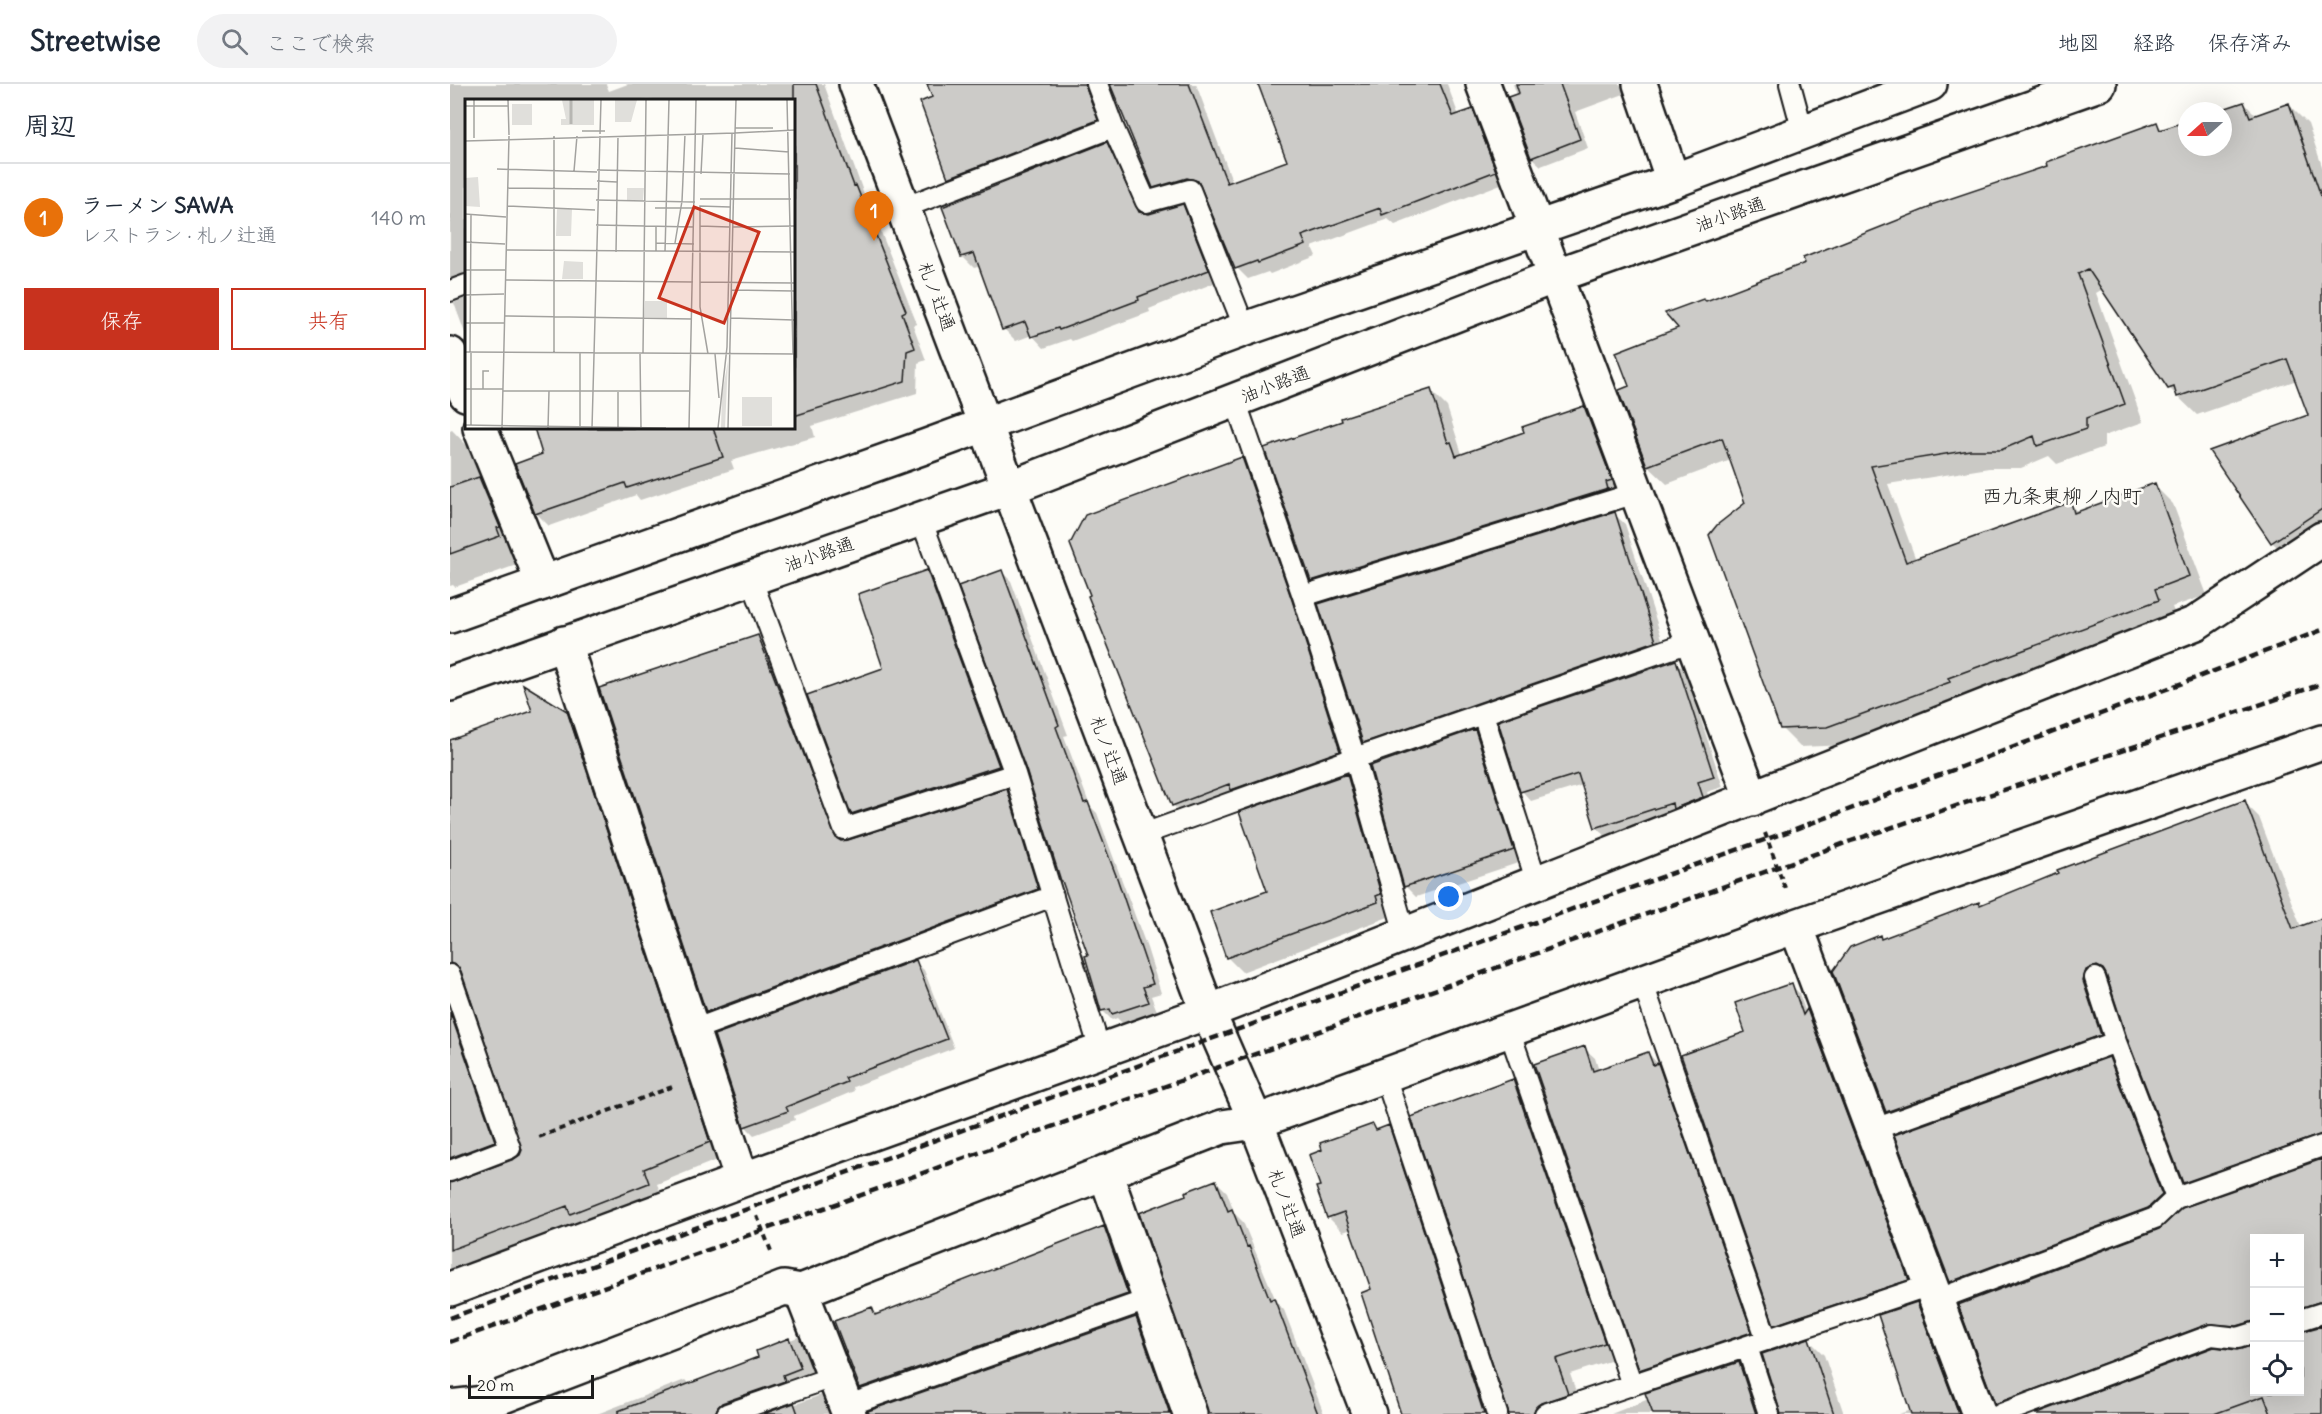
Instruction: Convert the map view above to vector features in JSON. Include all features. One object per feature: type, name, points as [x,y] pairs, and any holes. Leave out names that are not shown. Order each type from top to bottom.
[{"type":"street","name":"札ノ辻通","points":[[856,84],[1208,1012],[1256,1122],[1369,1414]]},
{"type":"street","points":[[1484,84],[1752,799]]},
{"type":"street","points":[[1640,84],[1673,181]]},
{"type":"street","points":[[450,616],[986,425],[1245,329],[1673,181],[1930,84]]},
{"type":"street","name":"油小路通","points":[[450,684],[1010,488],[1555,276],[2099,84]]},
{"type":"street","points":[[450,354],[465,392]]},
{"type":"street","points":[[480,429],[543,583]]},
{"type":"street","points":[[450,1289],[742,1180],[1208,1012],[2196,623],[2322,539]]},
{"type":"street","points":[[564,643],[742,1180]]},
{"type":"street","points":[[454,1409],[485,1403],[784,1288],[801,1291],[1222,1126],[1256,1122],[1796,926],[2322,742]]},
{"type":"street","points":[[1796,926],[1979,1414]]},
{"type":"street","points":[[1105,1172],[1190,1414]]},
{"type":"street","points":[[801,1291],[848,1410]]},
{"type":"lane","points":[[1097,84],[1146,202],[1190,190],[1245,329]]},
{"type":"lane","points":[[1790,84],[1803,132]]},
{"type":"lane","points":[[903,208],[1113,127]]},
{"type":"lane","points":[[450,291],[465,285]]},
{"type":"lane","points":[[1235,400],[1303,596],[1355,758],[1405,934]]},
{"type":"lane","points":[[1303,596],[1636,493]]},
{"type":"lane","points":[[921,519],[1015,774],[1100,1050]]},
{"type":"lane","points":[[751,578],[844,829],[1015,774]]},
{"type":"lane","points":[[1141,835],[1693,641]]},
{"type":"lane","points":[[1483,714],[1537,883]]},
{"type":"lane","points":[[693,1030],[1053,896]]},
{"type":"lane","points":[[450,975],[510,1148],[450,1171]]},
{"type":"lane","points":[[2095,978],[2116,1042],[2176,1198]]},
{"type":"lane","points":[[1642,981],[1767,1340]]},
{"type":"lane","points":[[1509,1030],[1632,1385]]},
{"type":"lane","points":[[1872,1130],[2116,1042]]},
{"type":"lane","points":[[1385,1076],[1497,1414]]},
{"type":"lane","points":[[1545,1414],[1767,1340],[1933,1293],[2156,1218],[2176,1198],[2322,1146]]},
{"type":"lane","points":[[848,1410],[1150,1299]]},
{"type":"lane","points":[[2304,1319],[2322,1313]]},
{"type":"lane","points":[[2001,1414],[2212,1335],[2238,1338],[2250,1334]]},
{"type":"lane","points":[[1747,1347],[1769,1414]]},
{"type":"lane","points":[[727,1414],[835,1376]]},
{"type":"path","points":[[1752,799],[1786,891]]},
{"type":"path","points":[[510,1148],[706,1074]]},
{"type":"path","points":[[742,1180],[775,1260]]},
{"type":"building","points":[[794,84],[816,84],[854,186],[856,185],[906,311],[902,313],[915,348],[907,351],[905,381],[795,416],[795,99]]},
{"type":"building","points":[[927,84],[1085,84],[1098,120],[948,178],[920,102],[932,97]]},
{"type":"building","points":[[1110,84],[1189,84],[1227,183],[1287,161],[1258,84],[1440,84],[1453,116],[1473,109],[1496,171],[1382,215],[1380,208],[1302,236],[1306,245],[1235,269],[1198,181],[1187,178],[1153,188]]},
{"type":"building","points":[[1516,84],[1560,84],[1580,139],[1531,158],[1508,97],[1519,93]]},
{"type":"building","points":[[2244,102],[2250,117],[2289,103],[2322,199],[2322,509],[2271,543],[2209,451],[2308,415],[2287,359],[2177,397],[2174,387],[2168,389],[2088,269],[2078,274],[2125,404],[2086,418],[2086,429],[2037,446],[2034,436],[2001,450],[1970,450],[1871,466],[1906,562],[2071,502],[2074,513],[2155,483],[2189,576],[2155,589],[2159,600],[1948,678],[1950,682],[1827,727],[1780,729],[1709,535],[1717,525],[1745,503],[1722,438],[1647,466],[1619,393],[1619,390],[1629,386],[1616,352],[1678,328],[1665,313],[1703,299],[1706,301],[1805,263],[1803,258],[1931,207],[1931,205],[2047,166],[2046,162],[2157,122],[2160,130],[2178,124],[2178,156],[2232,156],[2232,106]]},
{"type":"building","points":[[1107,142],[1139,212],[1149,214],[1183,204],[1209,270],[1138,297],[1139,300],[1059,330],[1058,328],[1031,337],[1025,322],[1002,330],[974,253],[961,257],[942,207]]},
{"type":"building","points":[[1431,389],[1448,443],[1451,442],[1456,456],[1524,432],[1522,427],[1584,406],[1612,480],[1606,482],[1608,489],[1311,581],[1264,448],[1342,421],[1341,418]]},
{"type":"building","points":[[534,429],[713,429],[723,457],[627,488],[625,483],[535,514],[515,464],[542,454]]},
{"type":"building","points":[[1242,457],[1292,600],[1340,751],[1231,790],[1229,784],[1172,806],[1088,596],[1090,595],[1070,544],[1085,515]]},
{"type":"building","points":[[479,477],[500,527],[497,528],[500,536],[450,554],[450,487]]},
{"type":"building","points":[[1615,512],[1656,641],[1363,743],[1318,604]]},
{"type":"building","points":[[927,570],[999,766],[851,814],[807,695],[883,668],[858,594]]},
{"type":"building","points":[[1002,570],[1059,725],[1056,727],[1084,803],[1088,802],[1117,878],[1153,984],[1143,987],[1149,1002],[1112,1014],[1110,1009],[1101,1011],[1085,956],[1088,955],[1061,881],[1026,770],[958,586]]},
{"type":"building","points":[[758,635],[836,838],[841,841],[848,840],[1007,789],[1038,889],[706,1012],[599,688]]},
{"type":"building","points":[[1676,660],[1714,777],[1698,782],[1703,797],[1673,809],[1672,803],[1595,828],[1578,774],[1520,792],[1498,721]]},
{"type":"building","points":[[523,684],[567,711],[710,1142],[644,1169],[649,1183],[570,1214],[567,1206],[450,1250],[450,1183],[514,1159],[520,1155],[522,1150],[461,971],[450,963],[450,740],[532,711]]},
{"type":"building","points":[[1475,729],[1514,850],[1404,887],[1370,766]]},
{"type":"building","points":[[1347,774],[1381,894],[1376,896],[1378,902],[1226,958],[1210,912],[1267,891],[1239,812]]},
{"type":"building","points":[[2245,800],[2293,929],[2322,918],[2322,1134],[2183,1183],[2127,1038],[2106,974],[2097,966],[2086,970],[2083,981],[2101,1035],[1886,1112],[1833,971],[1850,947],[1880,935],[1881,939],[1979,902],[1980,905],[2058,873],[2057,870]]},
{"type":"building","points":[[916,960],[947,1039],[845,1078],[847,1082],[786,1107],[788,1111],[744,1127],[714,1035]]},
{"type":"building","points":[[1792,983],[1803,1015],[1807,1009],[1909,1280],[1774,1325],[1681,1055],[1745,1032],[1735,1003]]},
{"type":"building","points":[[450,1012],[495,1141],[450,1158]]},
{"type":"building","points":[[1585,1046],[1593,1071],[1648,1052],[1653,1065],[1658,1063],[1752,1332],[1639,1370],[1534,1064]]},
{"type":"building","points":[[2109,1057],[2162,1195],[2148,1208],[1950,1282],[1894,1135]]},
{"type":"building","points":[[1513,1079],[1605,1343],[1556,1359],[1568,1394],[1541,1403],[1533,1414],[1509,1414],[1411,1117]]},
{"type":"building","points":[[1373,1124],[1376,1130],[1389,1125],[1484,1414],[1401,1414],[1361,1293],[1371,1289],[1344,1212],[1327,1218],[1316,1187],[1320,1186],[1309,1155],[1322,1150],[1320,1143]]},
{"type":"building","points":[[2322,1159],[2322,1301],[2304,1307],[2304,1234],[2250,1234],[2250,1322],[2237,1326],[2208,1324],[1995,1404],[1958,1305],[2159,1229],[2182,1208]]},
{"type":"building","points":[[1216,1180],[1228,1211],[1232,1209],[1247,1247],[1249,1246],[1270,1300],[1274,1298],[1318,1414],[1208,1414],[1139,1213],[1186,1195],[1185,1192]]},
{"type":"building","points":[[1104,1226],[1128,1294],[860,1388],[834,1321],[872,1307],[875,1315]]},
{"type":"building","points":[[1917,1302],[1959,1414],[1911,1414],[1878,1315]]},
{"type":"building","points":[[1136,1317],[1170,1414],[869,1414],[868,1411]]},
{"type":"building","points":[[2322,1326],[2322,1414],[2271,1414],[2264,1396],[2304,1396],[2304,1331]]},
{"type":"building","points":[[789,1338],[801,1368],[783,1375],[785,1381],[722,1403],[715,1414],[618,1414],[618,1411],[758,1357],[756,1351]]},
{"type":"building","points":[[1809,1338],[1834,1414],[1781,1414],[1762,1354]]},
{"type":"building","points":[[2250,1346],[2250,1396],[2264,1396],[2214,1414],[2035,1414],[2214,1347],[2237,1350]]},
{"type":"building","points":[[1739,1362],[1756,1414],[1653,1414],[1645,1393]]},
{"type":"building","points":[[794,1403],[798,1414],[763,1414]]},
{"type":"railway","points":[[450,1318],[1200,1043],[1845,811],[2322,630]]},
{"type":"railway","points":[[450,1342],[1851,841],[2322,684]]},
{"type":"place","name":"ラーメン SAWA","points":[[874,241]]},
{"type":"district","name":"西九条東柳ノ内町","points":[[2062,495]]}]
